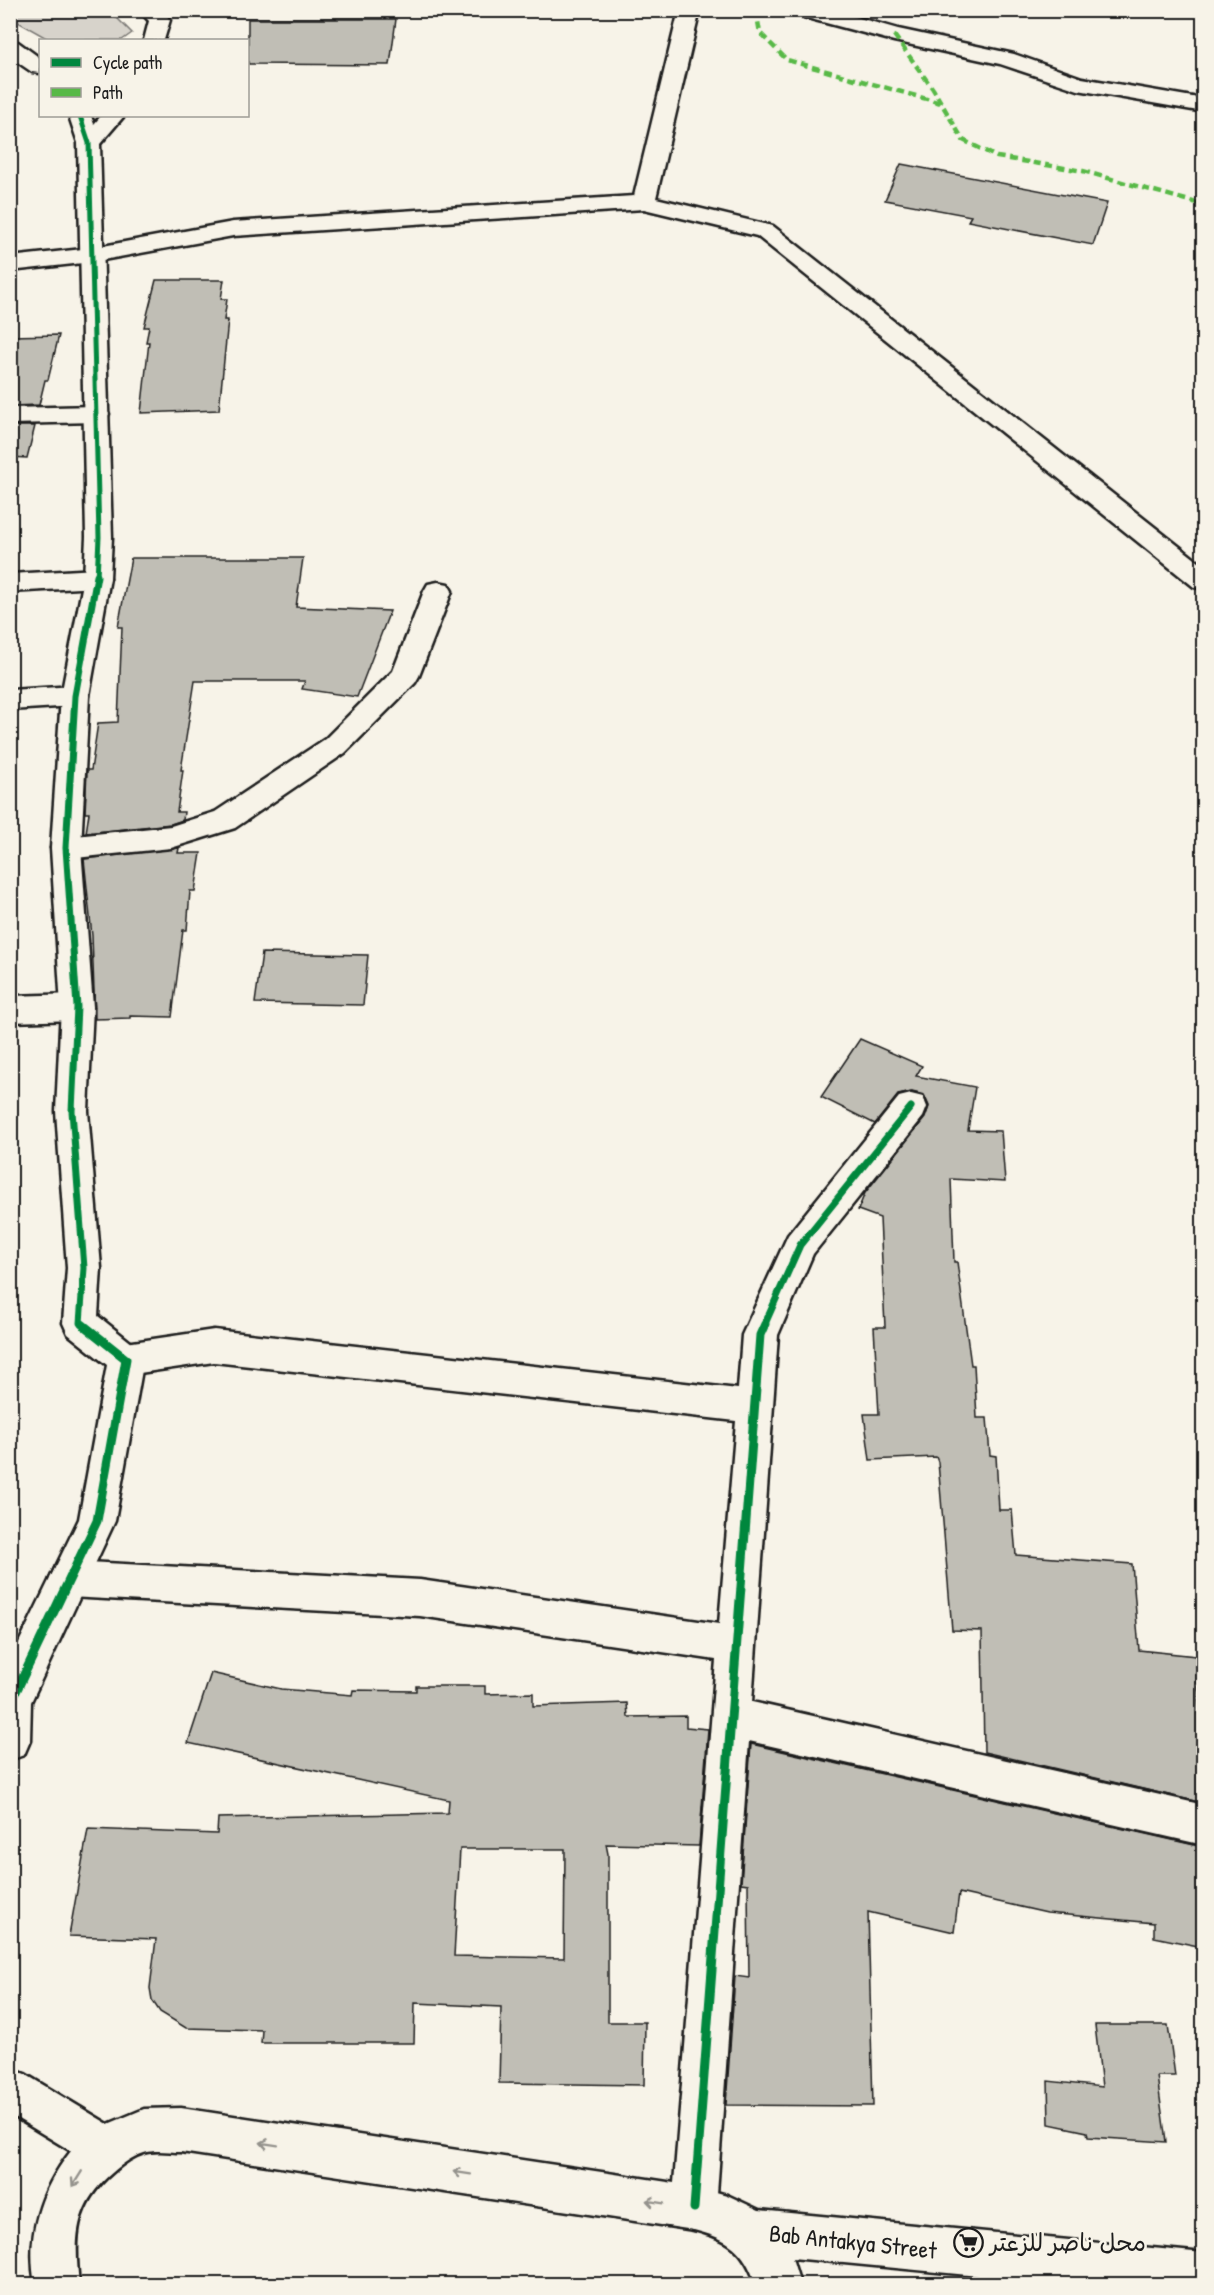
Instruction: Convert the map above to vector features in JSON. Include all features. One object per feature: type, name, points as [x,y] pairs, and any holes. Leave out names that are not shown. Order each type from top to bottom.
[{"type":"street","points":[[149,10],[160,20],[154,39]]},
{"type":"street","points":[[644,202],[690,10]]},
{"type":"street","points":[[799,10],[894,35],[1006,59],[1078,84],[1203,106]]},
{"type":"street","points":[[10,47],[39,66]]},
{"type":"street","points":[[80,117],[89,143],[99,537],[97,578],[75,696],[66,848],[77,1007],[72,1111],[84,1268],[80,1323],[126,1359],[214,1346],[755,1407]]},
{"type":"street","points":[[89,143],[112,117]]},
{"type":"street","points":[[10,264],[92,255],[233,229],[644,202],[765,231],[1203,580]]},
{"type":"street","points":[[10,416],[96,414]]},
{"type":"street","points":[[10,583],[97,578]]},
{"type":"street","points":[[66,848],[171,837],[225,820],[335,746],[405,676],[438,591]]},
{"type":"street","points":[[10,700],[75,696]]},
{"type":"street","points":[[10,1009],[77,1007]]},
{"type":"street","points":[[694,2208],[760,1335],[800,1245],[911,1107]]},
{"type":"street","points":[[10,1741],[11,1700],[98,1521],[126,1359]]},
{"type":"street","points":[[69,1579],[420,1598],[738,1645]]},
{"type":"street","points":[[731,1717],[1203,1825]]},
{"type":"street","points":[[10,2089],[106,2148]]},
{"type":"street","points":[[51,2279],[53,2234],[63,2201],[81,2171],[106,2148],[143,2131],[181,2130],[694,2208],[726,2215],[753,2232],[772,2259],[778,2284]]},
{"type":"street","name":"Bab Antakya Street","points":[[753,2232],[1203,2276]]},
{"type":"shaded area","points":[[11,10],[110,11],[132,33],[123,39],[48,39],[11,18]]},
{"type":"building","points":[[248,19],[396,19],[390,65],[249,64]]},
{"type":"building","points":[[901,164],[1107,203],[1093,245],[968,221],[971,216],[885,200]]},
{"type":"building","points":[[156,280],[224,280],[221,299],[227,299],[224,320],[228,320],[219,410],[141,413],[149,342],[146,342],[149,327],[144,327]]},
{"type":"building","points":[[59,335],[39,405],[10,406],[10,336]]},
{"type":"building","points":[[10,426],[35,426],[27,458],[10,457]]},
{"type":"building","points":[[131,558],[303,558],[296,607],[390,611],[357,697],[302,689],[305,681],[195,681],[177,812],[184,812],[183,820],[171,824],[86,833],[89,813],[85,813],[87,770],[91,770],[98,723],[118,722],[122,627],[118,627]]},
{"type":"building","points":[[179,848],[178,853],[201,853],[195,891],[190,891],[187,930],[183,930],[172,1017],[130,1016],[130,1018],[95,1019],[92,936],[84,859]]},
{"type":"building","points":[[262,953],[368,955],[363,1005],[255,1003]]},
{"type":"building","points":[[860,1039],[922,1066],[916,1076],[975,1087],[968,1130],[1001,1131],[1005,1182],[951,1179],[954,1262],[957,1262],[971,1365],[974,1365],[977,1418],[987,1418],[990,1455],[996,1456],[999,1510],[1012,1510],[1016,1555],[1132,1564],[1139,1650],[1196,1656],[1200,1730],[1203,1731],[1203,1803],[984,1752],[982,1631],[952,1630],[938,1462],[936,1457],[870,1460],[864,1414],[879,1414],[874,1327],[885,1327],[880,1218],[858,1210],[865,1193],[925,1118],[929,1106],[924,1095],[912,1092],[898,1095],[875,1124],[821,1097]]},
{"type":"building","points":[[211,1673],[281,1689],[352,1695],[353,1690],[416,1691],[416,1686],[485,1686],[485,1694],[533,1693],[533,1706],[627,1703],[628,1717],[686,1716],[686,1727],[708,1729],[699,1846],[606,1844],[608,1854],[608,2022],[645,2022],[644,2085],[499,2083],[501,2007],[415,2003],[414,2043],[261,2043],[262,2030],[186,2028],[160,2012],[152,2000],[150,1988],[156,1939],[69,1936],[88,1829],[217,1834],[218,1818],[448,1813],[449,1800],[188,1743]],"holes":[[[460,1849],[565,1849],[564,1958],[454,1956]]]},
{"type":"building","points":[[751,1744],[1203,1847],[1203,1947],[1154,1937],[1154,1923],[1047,1913],[959,1893],[954,1932],[868,1912],[873,2106],[726,2105],[735,1976],[749,1978],[748,1884],[741,1883]]},
{"type":"building","points":[[1095,2025],[1168,2025],[1175,2076],[1157,2076],[1166,2142],[1088,2137],[1087,2132],[1049,2124],[1048,2081],[1102,2087]]},
{"type":"marked path","points":[[756,10],[760,33],[787,60],[941,103]]},
{"type":"marked path","points":[[894,35],[933,89],[963,140],[997,157],[1083,171],[1204,205]]},
{"type":"cycle path","points":[[10,1741],[12,1700],[97,1521],[126,1359],[80,1323],[84,1268],[72,1111],[77,1007],[66,848],[75,696],[97,578],[99,537],[89,143],[80,117]]},
{"type":"cycle path","points":[[694,2208],[760,1335],[800,1245],[911,1107]]},
{"type":"place","name":"محل ناصر للزعتر","points":[[969,2243]]}]
